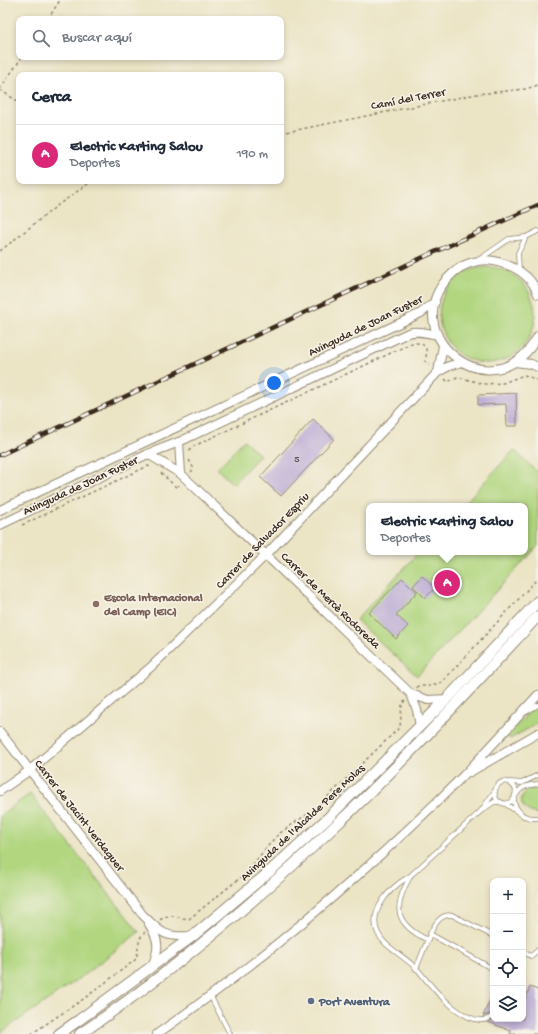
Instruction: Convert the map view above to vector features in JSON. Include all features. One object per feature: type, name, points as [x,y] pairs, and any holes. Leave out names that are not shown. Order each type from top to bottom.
[{"type":"street","points":[[538,294],[532,283],[519,270],[506,263],[491,260],[477,261],[461,268],[447,279],[435,302],[434,319],[437,335],[443,346],[462,362],[476,368],[500,368],[515,362],[525,355],[538,336]]},
{"type":"street","name":"Avinguda de Joan Fuster","points":[[0,510],[421,313],[435,302]]},
{"type":"street","name":"Avinguda de Joan Fuster","points":[[0,525],[148,454],[179,442],[408,333],[415,331],[437,335]]},
{"type":"street","points":[[438,372],[443,346]]},
{"type":"street","name":"Carrer de Salvador Espriu","points":[[0,791],[30,770],[152,666],[266,555],[438,372],[462,362]]},
{"type":"street","points":[[515,362],[531,364],[538,367]]},
{"type":"street","points":[[179,442],[183,476]]},
{"type":"street","name":"Carrer de Mercè Rodoreda","points":[[148,454],[183,476],[411,694],[428,700],[447,699]]},
{"type":"street","name":"Avinguda de l'Alcalde Pere Molas","points":[[59,1034],[193,936],[268,873],[312,833],[447,699],[538,601]]},
{"type":"street","name":"Avinguda de l'Alcalde Pere Molas","points":[[80,1034],[197,947],[273,883],[335,827],[427,736],[538,616]]},
{"type":"street","name":"Carrer de Mercè Rodoreda","points":[[411,694],[417,710],[420,726]]},
{"type":"street","points":[[157,1034],[281,941],[336,895],[462,776],[538,695]]},
{"type":"street","name":"Carrer de Jacint Verdaguer","points":[[0,732],[152,926],[162,933],[172,936],[193,936]]},
{"type":"street","points":[[462,776],[538,733]]},
{"type":"street","name":"Carrer de Jacint Verdaguer","points":[[151,967],[156,957],[158,947],[152,926]]},
{"type":"lane","points":[[477,261],[509,239],[526,237],[538,231]]},
{"type":"lane","points":[[519,270],[518,253],[526,237]]},
{"type":"lane","points":[[515,719],[538,705]]},
{"type":"lane","points":[[481,811],[498,784],[505,782],[522,783],[538,775]]},
{"type":"lane","points":[[509,782],[516,790],[514,803],[524,816]]},
{"type":"lane","points":[[433,994],[416,968],[380,937],[376,924],[377,912],[382,899],[400,882],[410,876],[481,811],[494,802],[510,802],[522,788],[538,784]]},
{"type":"lane","points":[[495,790],[495,797],[503,803],[524,816],[538,818]]},
{"type":"lane","points":[[410,876],[399,899],[400,914],[408,928],[428,940]]},
{"type":"lane","points":[[416,968],[435,924],[440,918],[446,915],[452,914],[490,934]]},
{"type":"lane","points":[[430,934],[490,968]]},
{"type":"lane","points":[[526,954],[531,956],[538,950]]},
{"type":"lane","points":[[210,995],[230,1034]]},
{"type":"path","points":[[50,16],[60,0]]},
{"type":"path","points":[[16,100],[0,90],[20,60]]},
{"type":"path","name":"Camí del Terrer","points":[[284,132],[470,95],[526,89],[538,85]]},
{"type":"path","points":[[0,251],[58,205],[88,184]]},
{"type":"path","points":[[188,454],[192,447],[412,343],[418,343],[424,346],[427,350],[425,360]]},
{"type":"path","points":[[448,382],[457,377],[485,384],[503,383],[524,375],[538,381]]},
{"type":"path","points":[[183,476],[194,469],[188,458]]},
{"type":"path","name":"Avinguda de Joan Fuster","points":[[22,525],[148,466],[156,469],[177,488],[183,476]]},
{"type":"path","points":[[411,694],[418,686],[431,686],[442,682],[538,578]]},
{"type":"path","name":"Avinguda de l'Alcalde Pere Molas","points":[[31,1034],[85,998],[135,960],[138,954],[139,938],[152,926],[166,916],[189,919],[244,874],[272,841],[297,821],[313,811],[400,727],[402,704],[411,694]]},
{"type":"green space","points":[[487,267],[505,271],[514,275],[521,281],[527,288],[531,297],[535,315],[531,333],[527,342],[521,349],[514,355],[505,359],[487,363],[469,359],[460,355],[453,349],[447,342],[443,333],[439,315],[443,297],[447,288],[453,281],[460,275],[469,271]]},
{"type":"green space","points":[[244,440],[260,455],[233,484],[217,469]]},
{"type":"green space","points":[[514,450],[538,473],[538,546],[417,676],[356,620],[416,555],[528,555],[528,503],[465,503]]},
{"type":"green space","points":[[538,702],[538,723],[510,739],[507,736]]},
{"type":"green space","points":[[538,787],[538,814],[526,809],[523,805],[522,796],[525,792]]},
{"type":"green space","points":[[30,794],[139,932],[80,978],[0,1033],[0,815]]},
{"type":"building","points":[[516,393],[517,426],[507,426],[506,404],[478,405],[478,395]]},
{"type":"building","points":[[313,419],[334,439],[281,496],[260,477]]},
{"type":"building","points":[[422,576],[435,588],[425,598],[413,586]]},
{"type":"building","points":[[402,578],[417,592],[396,615],[408,626],[396,639],[369,613]]},
{"type":"building","points":[[530,987],[538,990],[538,1034],[510,1034],[511,1031],[488,1022],[526,1022],[526,997]]},
{"type":"building","points":[[490,1000],[490,1014],[483,1016]]},
{"type":"railway","points":[[0,455],[538,205]]},
{"type":"place","name":"Electric Karting Salou","points":[[447,583]]},
{"type":"place","name":"Escola Internacional del Camp (EIC)","points":[[96,604]]},
{"type":"place","name":"Port Aventura","points":[[311,1001]]}]
